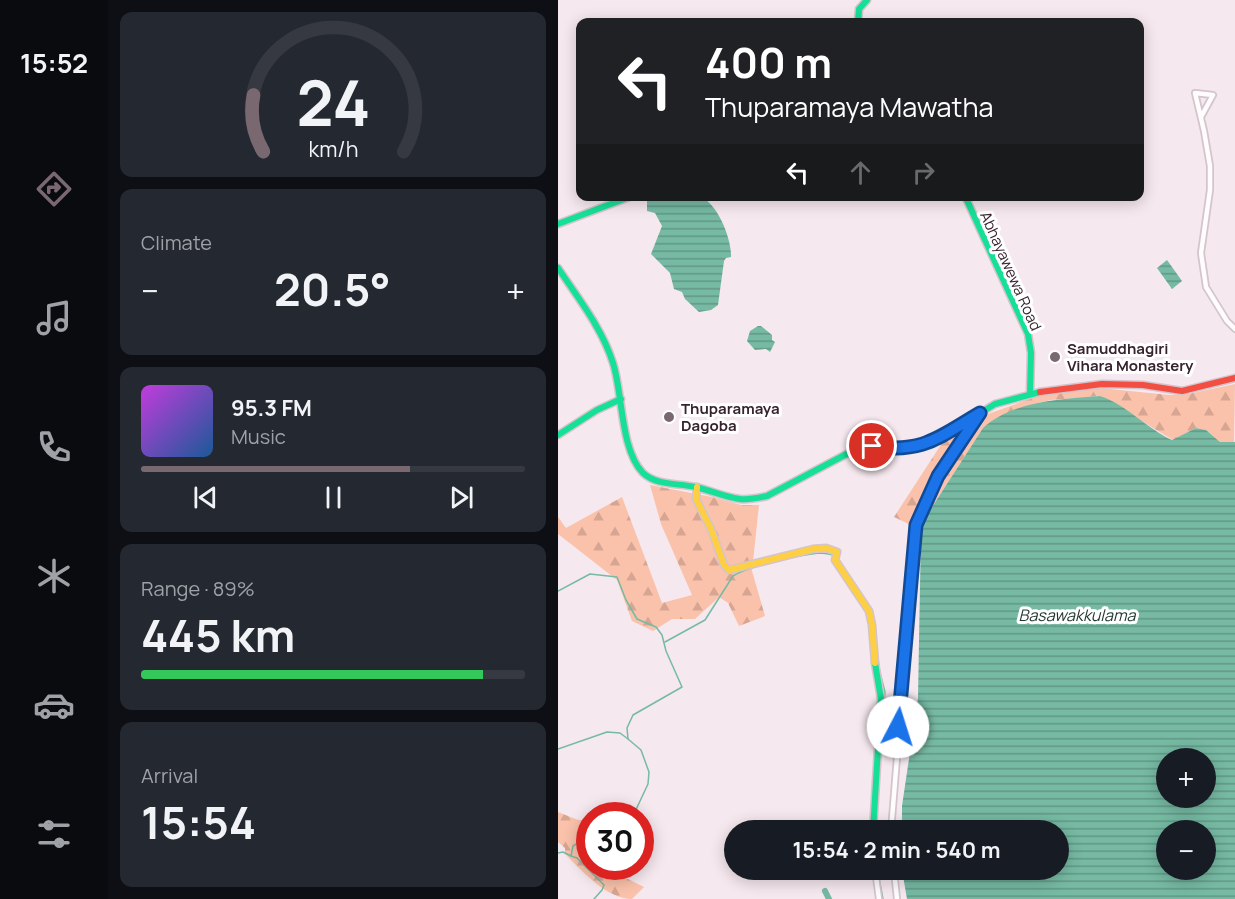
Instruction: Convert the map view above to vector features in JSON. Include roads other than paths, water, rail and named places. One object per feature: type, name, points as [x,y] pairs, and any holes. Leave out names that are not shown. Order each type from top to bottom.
[{"type":"main road","points":[[858,18],[859,9],[867,0]]},
{"type":"main road","points":[[558,224],[619,201]]},
{"type":"main road","name":"Abhayawewa Road","points":[[967,201],[1028,334],[1031,353],[1030,393]]},
{"type":"main road","points":[[558,268],[605,344],[615,370],[631,452],[642,472],[660,483],[697,488],[727,498],[746,500],[762,498],[854,450],[868,446],[902,449],[928,443],[995,404],[1030,393],[1102,384],[1143,385],[1182,391],[1235,379]]},
{"type":"main road","points":[[558,435],[597,410],[621,399]]},
{"type":"main road","points":[[697,488],[696,499],[711,529],[724,565],[729,570],[787,555],[825,548],[832,549],[837,552],[835,561],[869,611],[881,699],[874,820]]},
{"type":"street","points":[[1201,117],[1213,95],[1195,93],[1210,166],[1201,253],[1206,287],[1227,321],[1235,329]]},
{"type":"street","points":[[892,820],[916,525],[938,476],[980,413]]},
{"type":"street","points":[[876,880],[879,899]]},
{"type":"street","points":[[895,880],[897,899]]},
{"type":"water","points":[[647,201],[707,201],[717,213],[726,231],[731,257],[724,261],[718,305],[711,310],[699,312],[685,299],[682,292],[674,289],[670,273],[651,254],[662,226],[655,213],[647,211]]},
{"type":"water","points":[[1167,260],[1182,281],[1172,289],[1157,268]]},
{"type":"water","points":[[758,326],[772,335],[772,340],[775,342],[770,352],[766,349],[755,350],[747,341],[750,331]]},
{"type":"water","name":"Basawakkulama","points":[[1100,396],[1128,411],[1172,440],[1196,428],[1206,430],[1220,442],[1235,442],[1235,899],[907,899],[904,880],[1069,880],[1069,820],[902,820],[902,806],[918,698],[921,530],[925,518],[983,428],[1008,412],[1053,400]]},
{"type":"waterway","points":[[665,642],[705,620],[733,576],[751,568],[788,559],[819,553],[833,555]]},
{"type":"waterway","points":[[558,591],[590,574],[617,577],[637,619],[656,627],[662,635],[666,651],[682,687],[633,715],[627,728],[628,739]]},
{"type":"waterway","points":[[878,665],[885,692],[882,725]]},
{"type":"waterway","points":[[558,749],[607,732],[620,733],[641,750],[649,772],[648,784],[640,802]]},
{"type":"waterway","points":[[558,853],[563,852],[571,856],[573,846],[576,844]]},
{"type":"waterway","points":[[571,856],[577,858],[604,885],[594,899]]},
{"type":"waterway","points":[[879,880],[883,899]]},
{"type":"waterway","points":[[825,891],[829,899]]},
{"type":"place","name":"Samuddhagiri Vihara Monastery","points":[[1055,357]]},
{"type":"place","name":"Thuparamaya Dagoba","points":[[669,417]]}]
